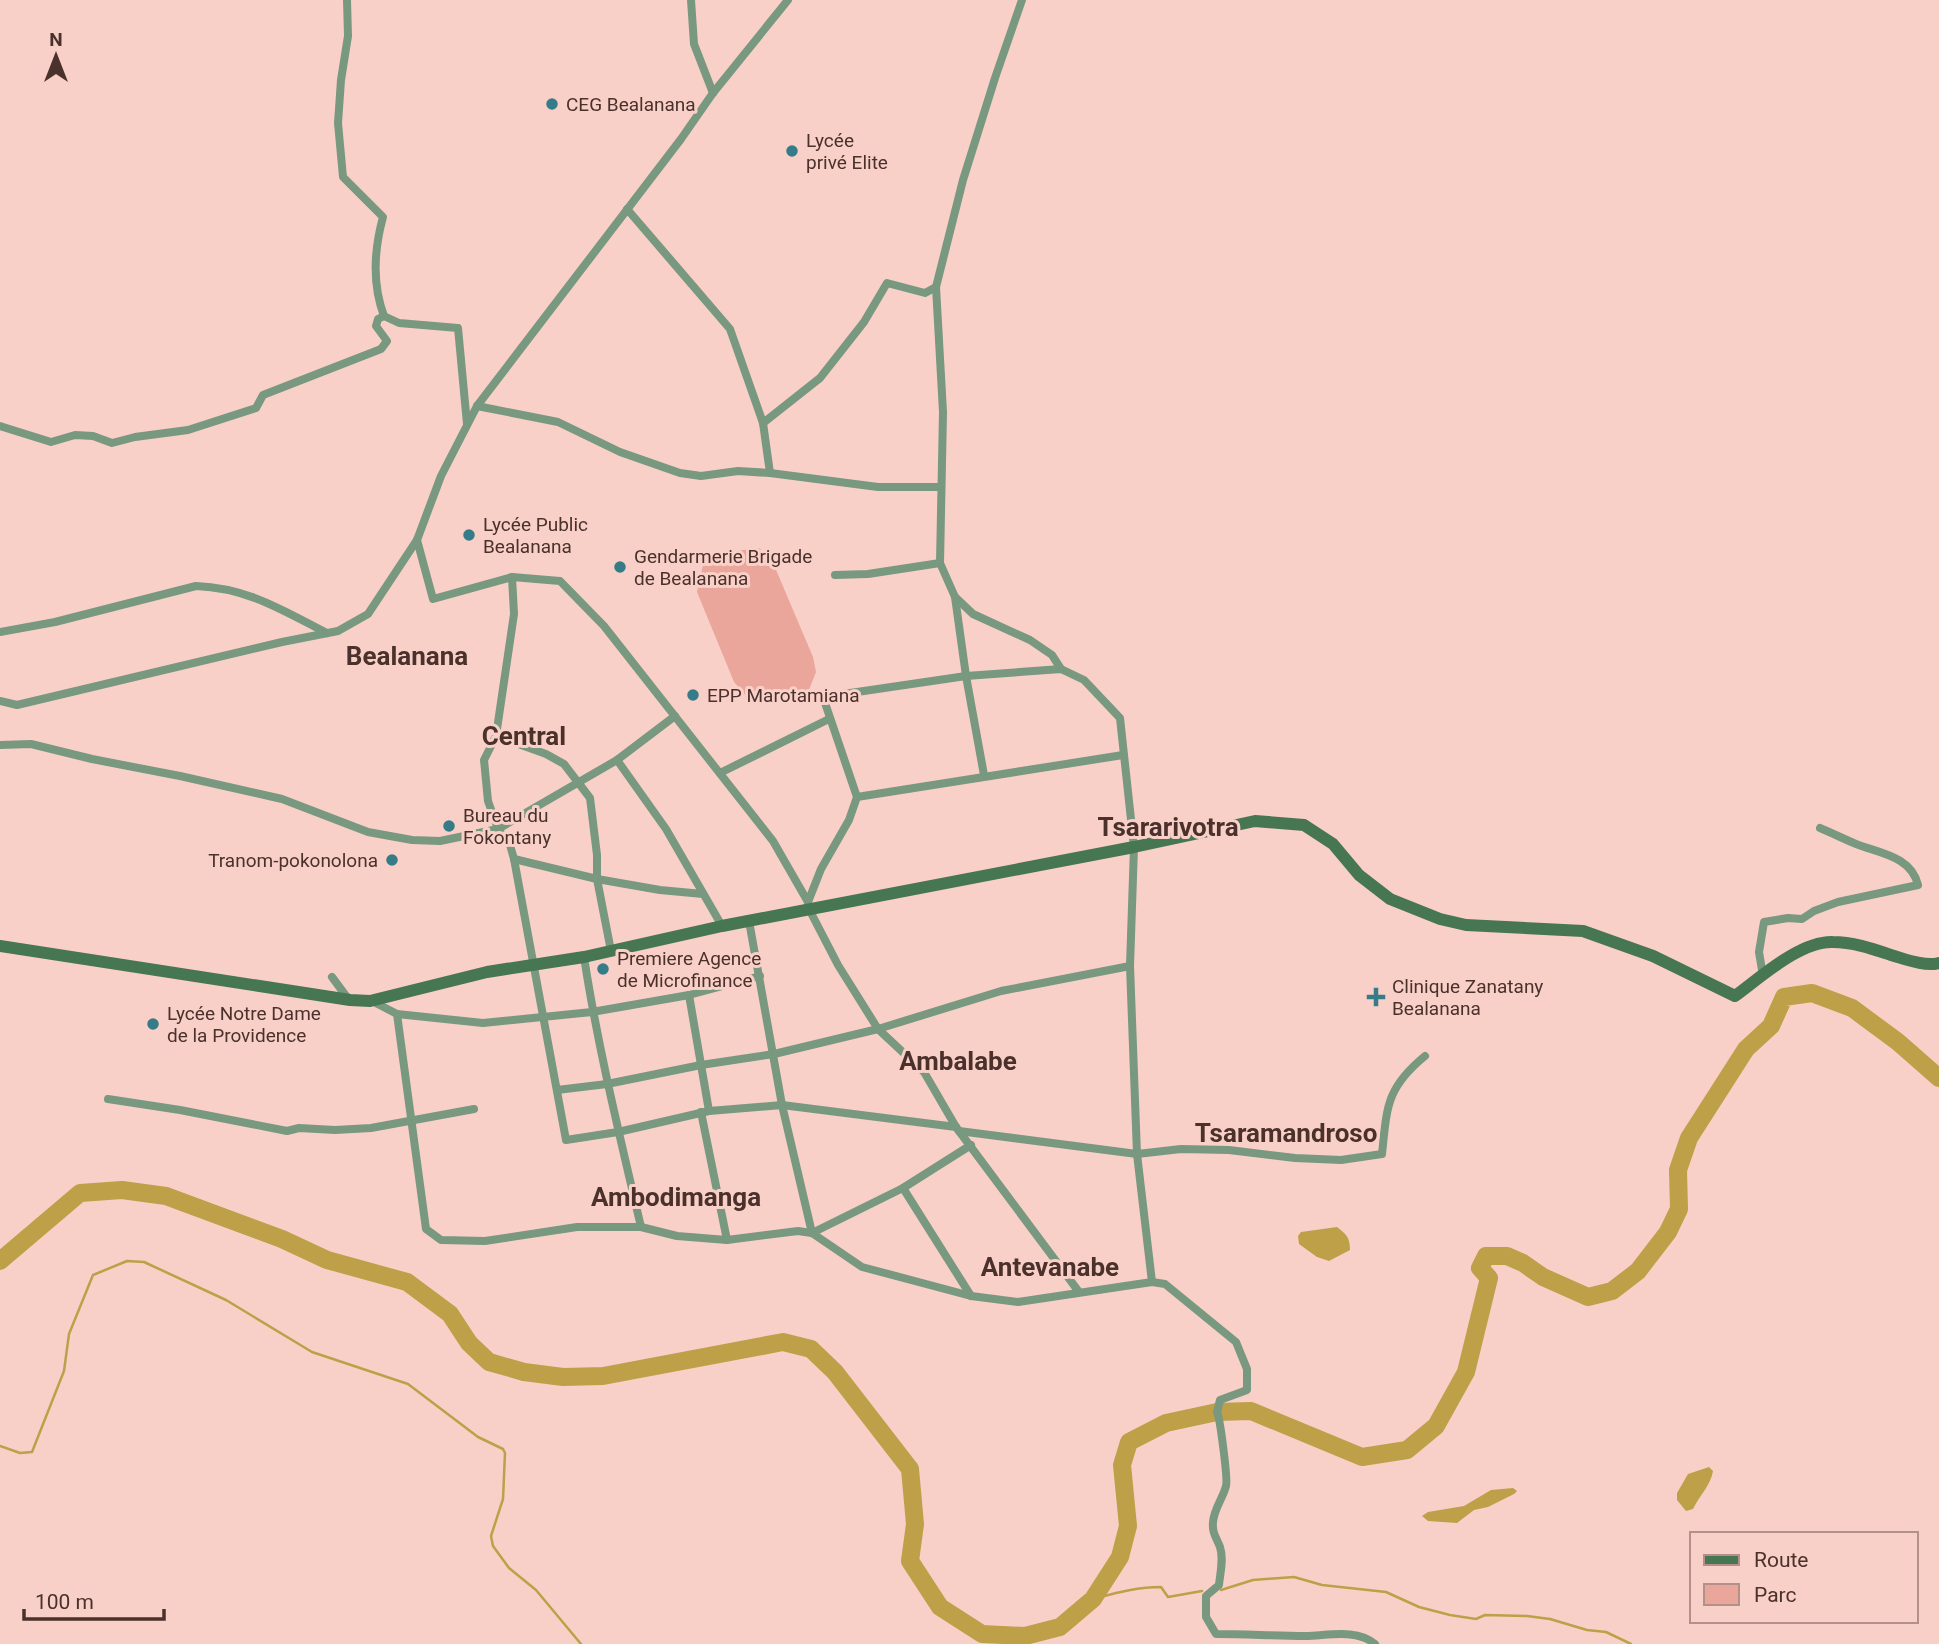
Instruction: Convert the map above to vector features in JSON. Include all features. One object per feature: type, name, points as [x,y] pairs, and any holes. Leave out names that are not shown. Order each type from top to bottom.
[{"type":"street","points":[[347,0],[348,36],[338,123],[342,177],[383,217],[375,273],[378,299],[384,316],[399,323],[458,328],[467,428]]},
{"type":"street","points":[[691,0],[694,44],[713,93]]},
{"type":"street","points":[[0,701],[17,705],[338,631],[369,614],[417,540],[442,476],[477,406],[713,93],[788,0]]},
{"type":"street","points":[[985,775],[966,676],[955,597],[940,563],[943,412],[936,287],[963,180],[1022,0]]},
{"type":"street","points":[[627,209],[730,329],[763,423],[770,472]]},
{"type":"street","points":[[763,423],[820,378],[864,321],[887,283],[925,293],[936,287]]},
{"type":"street","points":[[0,426],[51,442],[75,435],[93,436],[112,443],[188,430],[256,408],[263,395],[381,349],[387,341],[376,326],[378,319],[384,316]]},
{"type":"street","points":[[477,406],[558,422],[620,452],[680,473],[701,476],[738,471],[770,472],[878,487],[940,487]]},
{"type":"street","points":[[417,540],[433,598],[512,577],[560,580],[604,626],[773,841],[838,965],[878,1029],[924,1072],[958,1129],[1079,1292]]},
{"type":"street","points":[[835,575],[868,574],[940,563]]},
{"type":"street","points":[[512,577],[514,614],[496,736],[484,760],[488,801],[498,830],[510,845],[514,859],[566,1140],[618,1132],[705,1112],[782,1105],[1137,1154],[1181,1149],[1229,1150],[1341,1160],[1382,1154],[1387,1104],[1394,1088],[1425,1056]]},
{"type":"street","points":[[0,632],[55,622],[196,586],[217,587],[251,595],[327,633]]},
{"type":"street","points":[[955,597],[973,614],[1030,640],[1052,656],[1061,669],[1084,680],[1123,723],[1123,755],[1134,847],[1130,966],[1137,1154],[1152,1282]]},
{"type":"street","points":[[808,906],[821,869],[849,820],[857,797],[823,696],[966,676],[1061,669]]},
{"type":"street","points":[[0,745],[31,744],[282,799],[368,832],[412,840],[440,841],[498,830],[617,760],[675,716]]},
{"type":"street","points":[[720,772],[829,719]]},
{"type":"street","points":[[496,736],[564,764],[590,798],[597,879],[611,951]]},
{"type":"street","points":[[857,797],[1123,755]]},
{"type":"street","points":[[617,760],[666,829],[722,926]]},
{"type":"street","points":[[0,946],[350,1000],[370,1000],[487,972],[584,957],[808,906],[1134,847],[1255,821],[1304,825],[1333,844],[1359,875],[1390,899],[1440,919],[1466,925],[1583,931],[1653,956],[1735,996],[1798,951],[1831,941],[1865,946],[1923,962],[1939,963]]},
{"type":"street","points":[[1763,976],[1759,952],[1764,922],[1802,919],[1814,911],[1838,902],[1918,885],[1916,875],[1907,865],[1892,856],[1820,828]]},
{"type":"street","points":[[514,859],[597,879],[703,894]]},
{"type":"street","points":[[749,921],[782,1105],[812,1233]]},
{"type":"street","points":[[584,957],[607,1084],[641,1227]]},
{"type":"street","points":[[556,1090],[607,1084],[774,1054],[878,1029],[1001,991],[1130,966]]},
{"type":"street","points":[[370,1000],[397,1014],[483,1023],[592,1012],[689,995],[760,976]]},
{"type":"street","points":[[332,977],[350,1000]]},
{"type":"street","points":[[689,995],[701,1065],[705,1112],[727,1240]]},
{"type":"street","points":[[397,1014],[426,1229],[441,1240],[485,1241],[577,1227],[641,1227],[677,1236],[727,1240],[798,1231],[812,1233],[862,1267],[971,1296],[1018,1301],[1152,1282],[1165,1284],[1236,1342],[1247,1369],[1247,1390],[1220,1400],[1217,1412],[1221,1419],[1221,1439],[1228,1474],[1227,1485],[1213,1518],[1213,1535],[1221,1549],[1219,1585],[1206,1596],[1206,1618],[1216,1634],[1343,1634],[1369,1639],[1375,1644]]},
{"type":"street","points":[[108,1099],[287,1131],[299,1128],[371,1128],[474,1109]]},
{"type":"street","points":[[812,1233],[903,1188],[971,1145]]},
{"type":"street","points":[[903,1188],[971,1296]]},
{"type":"green space","points":[[759,548],[771,558],[813,657],[816,672],[809,690],[774,704],[747,697],[734,682],[697,592],[703,565],[727,552]]},
{"type":"shaded area","points":[[1337,1227],[1347,1236],[1350,1250],[1329,1261],[1317,1257],[1299,1244],[1298,1236],[1301,1232]]},
{"type":"shaded area","points":[[1709,1467],[1713,1471],[1710,1481],[1693,1509],[1686,1511],[1677,1500],[1677,1493],[1688,1474]]},
{"type":"shaded area","points":[[1513,1488],[1517,1491],[1514,1494],[1488,1507],[1474,1510],[1457,1523],[1428,1521],[1422,1516],[1428,1512],[1464,1506],[1491,1490]]},
{"type":"waterway","points":[[0,1261],[80,1193],[122,1190],[166,1196],[282,1239],[327,1260],[407,1282],[450,1314],[469,1343],[489,1362],[524,1372],[563,1377],[603,1376],[783,1342],[811,1349],[835,1372],[910,1469],[915,1524],[910,1561],[940,1607],[982,1634],[1025,1636],[1060,1627],[1093,1599],[1120,1557],[1128,1526],[1122,1465],[1129,1442],[1166,1423],[1217,1412],[1251,1411],[1362,1457],[1407,1450],[1436,1426],[1466,1372],[1489,1278],[1480,1268],[1486,1256],[1507,1256],[1543,1277],[1588,1297],[1612,1291],[1638,1271],[1668,1232],[1679,1209],[1678,1170],[1689,1138],[1746,1049],[1771,1026],[1784,997],[1812,993],[1852,1008],[1898,1042],[1939,1078]]},
{"type":"waterway","points":[[0,1446],[20,1453],[32,1452],[64,1371],[69,1334],[93,1275],[127,1261],[144,1262],[226,1300],[312,1352],[408,1384],[478,1437],[503,1449],[503,1499],[491,1536],[493,1546],[509,1568],[536,1590],[581,1644]]},
{"type":"waterway","points":[[1221,1590],[1253,1580],[1294,1577],[1322,1585],[1386,1592],[1419,1607],[1450,1615],[1476,1619],[1485,1615],[1550,1619],[1587,1630],[1606,1632],[1631,1644]]},
{"type":"waterway","points":[[1093,1599],[1152,1587],[1161,1587],[1168,1597],[1202,1591]]},
{"type":"place","name":"CEG Bealanana","points":[[552,104]]},
{"type":"place","name":"Lycée privé Elite","points":[[792,151]]},
{"type":"place","name":"Lycée Public Bealanana","points":[[469,535]]},
{"type":"place","name":"Gendarmerie Brigade de Bealanana","points":[[620,567]]},
{"type":"place","name":"EPP Marotamiana","points":[[693,695]]},
{"type":"place","name":"Bureau du Fokontany","points":[[449,826]]},
{"type":"place","name":"Tranom-pokonolona","points":[[392,860]]},
{"type":"place","name":"Premiere Agence de Microfinance","points":[[603,969]]},
{"type":"place","name":"Clinique Zanatany Bealanana","points":[[1376,997]]},
{"type":"place","name":"Lycée Notre Dame de la Providence","points":[[153,1024]]},
{"type":"district","name":"Bealanana","points":[[407,656]]},
{"type":"district","name":"Central","points":[[524,736]]},
{"type":"district","name":"Tsararivotra","points":[[1168,827]]},
{"type":"district","name":"Ambalabe","points":[[958,1061]]},
{"type":"district","name":"Tsaramandroso","points":[[1286,1133]]},
{"type":"district","name":"Ambodimanga","points":[[676,1197]]},
{"type":"district","name":"Antevanabe","points":[[1050,1267]]}]
